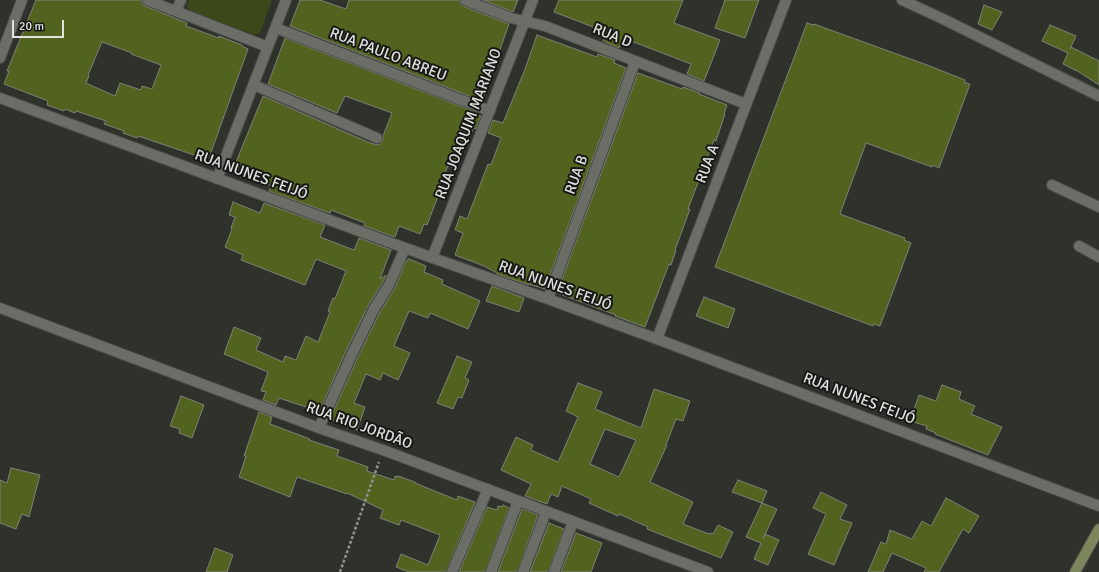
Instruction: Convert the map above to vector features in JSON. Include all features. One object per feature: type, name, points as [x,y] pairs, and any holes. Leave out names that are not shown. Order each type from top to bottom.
[{"type":"main road","points":[[1075,572],[1097,535]]},
{"type":"street","points":[[0,58],[22,0]]},
{"type":"street","points":[[147,0],[268,47]]},
{"type":"street","points":[[176,11],[181,0]]},
{"type":"street","points":[[217,179],[286,0]]},
{"type":"street","name":"RUA D","points":[[465,0],[511,18],[545,26],[746,104]]},
{"type":"street","name":"RUA JOAQUIM MARIANO","points":[[432,258],[533,0]]},
{"type":"street","name":"RUA A","points":[[657,339],[786,0]]},
{"type":"street","points":[[902,0],[1099,96]]},
{"type":"street","name":"RUA PAULO ABREU","points":[[276,28],[490,111]]},
{"type":"street","name":"RUA B","points":[[548,299],[635,62]]},
{"type":"street","points":[[254,85],[377,138]]},
{"type":"street","name":"RUA NUNES FEIJÓ","points":[[0,98],[432,258],[657,339],[1099,506]]},
{"type":"street","points":[[1052,185],[1099,206]]},
{"type":"street","points":[[1079,246],[1099,257]]},
{"type":"street","points":[[319,428],[351,356],[374,309],[390,285],[406,248]]},
{"type":"street","name":"RUA RIO JORDÃO","points":[[0,308],[708,572]]},
{"type":"street","points":[[452,572],[488,490]]},
{"type":"street","points":[[492,572],[518,501]]},
{"type":"street","points":[[523,572],[546,512]]},
{"type":"street","points":[[554,572],[573,522]]},
{"type":"path","points":[[340,572],[383,450]]},
{"type":"green space","points":[[189,0],[272,0],[260,33],[254,35],[190,11],[187,4]]},
{"type":"building","points":[[36,0],[141,0],[142,4],[145,6],[187,23],[186,26],[219,38],[219,36],[248,49],[209,158],[203,158],[138,136],[137,138],[123,133],[124,131],[104,124],[106,121],[76,111],[75,113],[65,109],[64,111],[47,105],[48,101],[4,84],[9,71],[7,71]],"holes":[[[102,42],[132,53],[131,54],[161,65],[152,89],[142,86],[141,90],[120,83],[115,96],[86,83]]]},
{"type":"building","points":[[300,0],[320,0],[346,9],[349,0],[459,0],[460,4],[463,6],[509,24],[482,101],[290,26]]},
{"type":"building","points":[[483,0],[518,0],[513,12]]},
{"type":"building","points":[[559,0],[683,0],[674,23],[720,40],[704,81],[687,74],[691,64],[623,38],[619,48],[603,41],[606,32],[554,12]]},
{"type":"building","points":[[725,0],[759,0],[745,38],[715,28]]},
{"type":"building","points":[[984,5],[1002,12],[992,30],[978,24]]},
{"type":"building","points":[[807,23],[814,24],[927,65],[965,80],[964,82],[970,84],[939,168],[933,165],[932,167],[866,143],[840,214],[905,238],[904,240],[911,243],[880,326],[874,324],[873,326],[715,267]]},
{"type":"building","points":[[1050,25],[1076,36],[1070,49],[1071,47],[1099,61],[1099,85],[1063,64],[1068,53],[1042,41]]},
{"type":"building","points":[[537,35],[597,57],[598,54],[615,60],[614,63],[626,68],[545,289],[497,274],[484,266],[455,255],[463,233],[455,230],[460,216],[467,219],[488,164],[491,165],[501,138],[488,133],[493,120],[503,123]]},
{"type":"building","points":[[285,38],[478,113],[477,115],[481,116],[476,129],[473,128],[471,134],[468,133],[454,168],[448,166],[436,195],[438,196],[427,225],[424,224],[420,234],[399,226],[395,237],[364,226],[365,223],[331,210],[330,213],[269,191],[271,186],[247,176],[248,174],[234,167],[263,96],[370,143],[379,145],[383,140],[383,136],[392,113],[345,96],[337,113],[268,84]]},
{"type":"building","points":[[638,73],[682,89],[683,87],[700,93],[699,94],[727,105],[716,141],[714,140],[688,209],[690,209],[671,265],[669,264],[645,327],[557,293]]},
{"type":"building","points":[[233,202],[260,213],[264,203],[325,225],[320,237],[354,250],[359,238],[391,250],[380,279],[386,275],[383,282],[368,306],[345,353],[318,415],[311,412],[312,409],[279,398],[276,405],[263,400],[266,392],[261,391],[268,372],[224,354],[234,327],[261,338],[256,350],[283,362],[285,356],[296,360],[306,336],[318,342],[330,312],[328,311],[333,298],[335,299],[346,271],[316,259],[305,285],[241,260],[243,255],[225,247],[235,217],[229,215]]},
{"type":"building","points":[[409,259],[426,266],[424,272],[443,280],[442,284],[480,301],[468,329],[430,313],[428,318],[409,311],[394,346],[410,353],[398,380],[383,373],[380,380],[366,374],[354,403],[365,407],[357,430],[330,419],[380,312],[395,288],[406,261]]},
{"type":"building","points":[[492,286],[524,298],[519,312],[486,301]]},
{"type":"building","points":[[704,297],[735,309],[728,328],[696,316]]},
{"type":"building","points":[[457,356],[472,362],[465,378],[469,380],[462,398],[458,397],[453,409],[437,403]]},
{"type":"building","points":[[578,383],[602,392],[595,409],[641,428],[654,389],[690,401],[683,421],[676,419],[667,445],[650,482],[693,502],[683,524],[709,534],[713,534],[718,525],[733,532],[721,558],[647,529],[648,527],[589,503],[591,499],[562,486],[558,497],[551,494],[547,504],[525,496],[531,484],[501,470],[516,437],[533,445],[531,450],[558,462],[578,417],[566,411]],"holes":[[[605,429],[636,440],[619,477],[590,464]]]},
{"type":"building","points":[[942,385],[961,392],[959,399],[975,406],[971,414],[1002,427],[988,455],[935,434],[936,433],[926,429],[927,426],[910,421],[919,395],[936,401]]},
{"type":"building","points":[[181,396],[204,405],[192,438],[179,433],[180,429],[170,426]]},
{"type":"building","points":[[259,412],[272,417],[270,424],[310,439],[309,440],[339,450],[337,456],[368,467],[367,471],[394,480],[395,476],[398,476],[457,500],[458,496],[475,502],[446,572],[409,572],[396,567],[401,554],[428,565],[440,535],[401,520],[399,525],[380,518],[383,510],[347,493],[297,477],[290,497],[239,477],[246,456],[244,456]]},
{"type":"building","points":[[11,468],[40,475],[29,517],[22,514],[16,529],[0,523],[0,480],[7,483]]},
{"type":"building","points":[[738,480],[767,491],[762,503],[732,492]]},
{"type":"building","points":[[821,492],[847,505],[840,519],[852,523],[834,565],[808,554],[826,514],[813,508]]},
{"type":"building","points":[[946,498],[979,516],[969,533],[963,529],[939,572],[924,572],[926,568],[892,553],[883,572],[868,572],[881,542],[886,544],[890,530],[912,539],[922,521],[931,526]]},
{"type":"building","points":[[762,503],[777,509],[765,534],[779,540],[768,565],[754,559],[761,543],[746,537]]},
{"type":"building","points":[[503,505],[509,508],[485,572],[459,572],[487,507],[497,510],[498,506],[502,507]]},
{"type":"building","points":[[522,509],[538,515],[517,572],[498,572]]},
{"type":"building","points":[[549,523],[564,529],[548,572],[530,572]]},
{"type":"building","points":[[576,533],[602,543],[591,572],[561,572]]},
{"type":"building","points":[[215,548],[233,555],[227,572],[206,572]]}]
